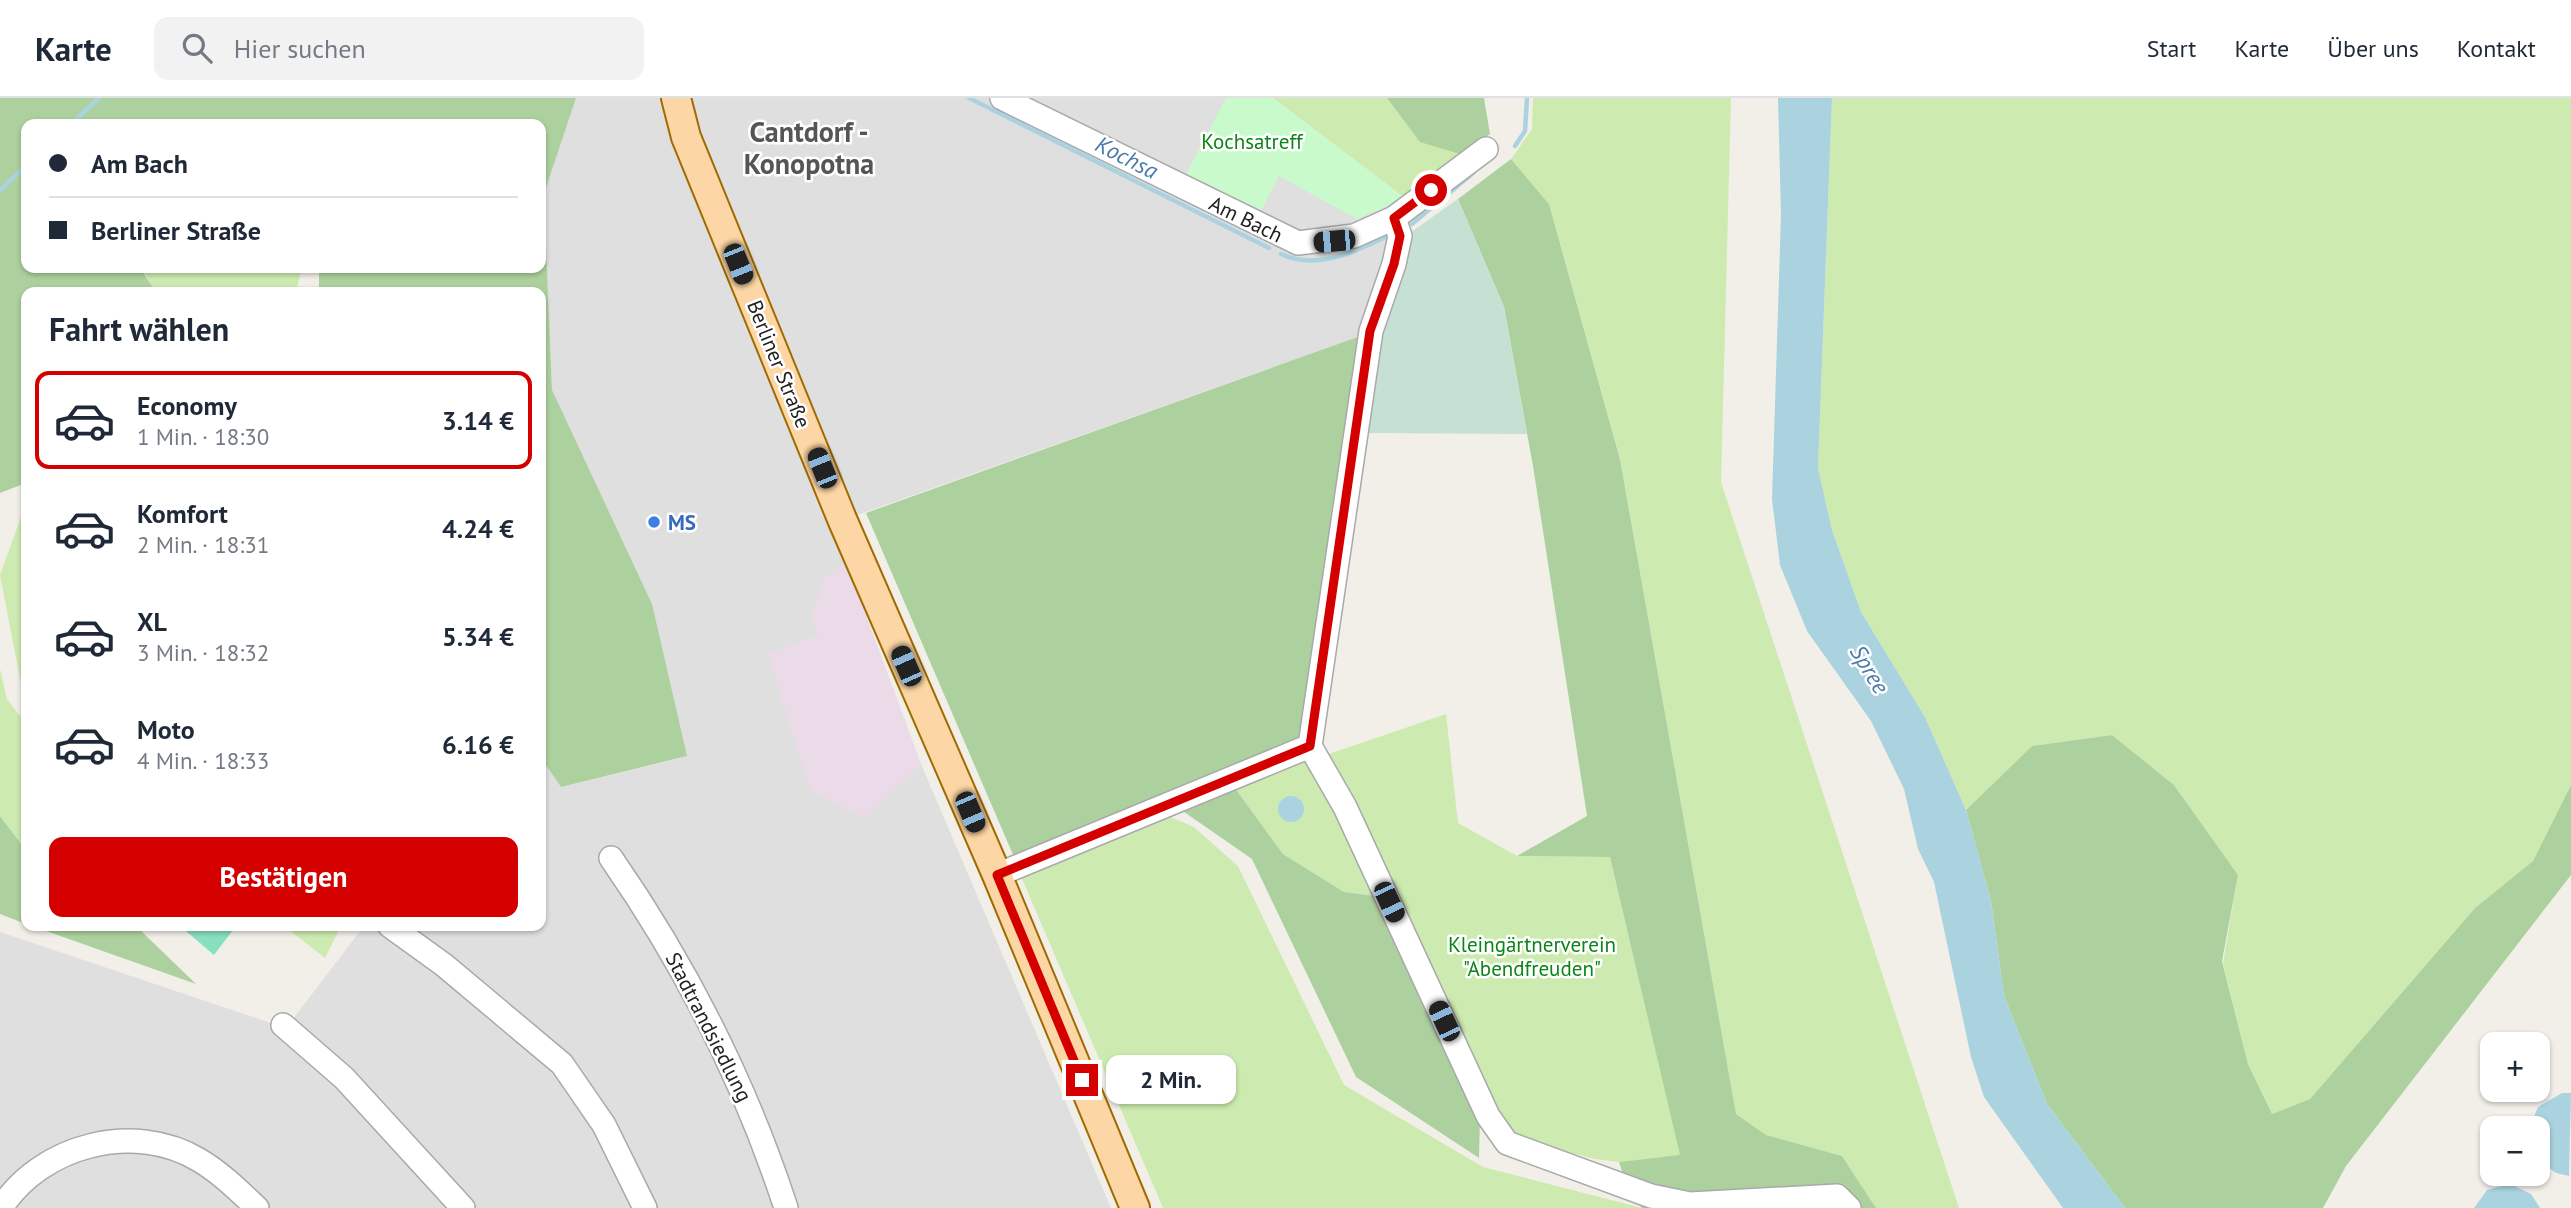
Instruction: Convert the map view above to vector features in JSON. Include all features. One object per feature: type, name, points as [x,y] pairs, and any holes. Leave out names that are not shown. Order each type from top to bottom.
[{"type":"main road","name":"Berliner Straße","points":[[676,98],[686,137],[837,506],[997,875],[1135,1208]]},
{"type":"street","name":"Am Bach","points":[[1002,98],[1298,243],[1354,236],[1394,218],[1486,149]]},
{"type":"street","points":[[1394,218],[1400,236],[1394,264],[1370,331],[1310,746],[1345,807],[1488,1116],[1507,1143],[1615,1184],[1690,1204],[1837,1196],[1849,1208]]},
{"type":"street","points":[[997,875],[1310,746]]},
{"type":"street","name":"Stadtrandsiedlung","points":[[611,858],[683,970],[732,1067],[765,1142],[786,1208]]},
{"type":"street","points":[[397,931],[444,965],[562,1064],[604,1125],[645,1208]]},
{"type":"street","points":[[283,1025],[344,1077],[463,1208]]},
{"type":"street","points":[[1,1208],[19,1185],[54,1159],[86,1147],[125,1142],[169,1148],[198,1159],[257,1208]]},
{"type":"shaded area","points":[[576,98],[1273,98],[1405,198],[1366,334],[832,524],[921,764],[1111,1208],[0,1208],[0,932],[286,1028],[360,931],[546,931],[546,765],[561,787],[681,758],[552,390],[546,188]]},
{"type":"shaded area","points":[[846,562],[921,764],[866,818],[811,791],[768,654],[818,635],[813,614],[823,579]]},
{"type":"green space","points":[[0,98],[576,98],[546,188],[546,119],[21,119],[21,273],[143,273],[153,287],[21,287],[21,485],[0,493]]},
{"type":"green space","name":"Kochsatreff","points":[[1226,98],[1273,98],[1405,198],[1357,219],[1279,176],[1255,222],[1181,184]]},
{"type":"green space","points":[[1273,98],[1387,98],[1420,141],[1463,155],[1405,198]]},
{"type":"green space","points":[[1387,98],[1484,98],[1490,134],[1463,155],[1420,142]]},
{"type":"green space","points":[[1533,98],[1731,98],[1721,482],[1959,1208],[1876,1208],[1842,1156],[1766,1135],[1736,1114],[1620,458],[1549,204],[1511,159],[1532,129]]},
{"type":"green space","points":[[1832,98],[2571,98],[2571,785],[2533,861],[2475,908],[2310,1099],[2272,1114],[2248,1064],[2223,963],[2238,875],[2174,785],[2112,735],[2032,746],[1966,810],[1925,717],[1861,612],[1832,530],[1818,468]]},
{"type":"green space","points":[[1511,159],[1549,204],[1620,459],[1736,1114],[1766,1135],[1842,1156],[1876,1208],[1842,1208],[1830,1199],[1786,1208],[1642,1208],[1630,1197],[1619,1162],[1680,1155],[1610,857],[1517,856],[1587,816],[1533,466],[1504,307],[1458,199]]},
{"type":"green space","points":[[1458,199],[1504,307],[1527,434],[1363,433],[1380,326],[1407,235]]},
{"type":"green space","points":[[546,243],[552,390],[652,604],[687,756],[561,787],[546,765],[546,287],[319,287],[319,273],[546,273]]},
{"type":"green space","points":[[144,273],[301,273],[297,287],[153,287]]},
{"type":"green space","points":[[1366,334],[1304,740],[1014,857],[866,513]]},
{"type":"green space","points":[[21,517],[21,684],[0,575]]},
{"type":"green space","points":[[0,669],[7,699],[21,717],[21,843],[0,816]]},
{"type":"green space","name":"Kleingärtnerverein \"Abendfreuden\"","points":[[1446,714],[1458,823],[1517,856],[1610,857],[1681,1156],[1619,1162],[1595,1159],[1510,1137],[1490,1109],[1355,799],[1329,754]]},
{"type":"green space","points":[[2112,735],[2174,785],[2238,875],[2222,961],[2248,1064],[2272,1114],[2310,1099],[2475,908],[2533,861],[2571,785],[2571,875],[2346,1166],[2323,1208],[2125,1208],[2047,1104],[2004,996],[1991,901],[1966,810],[2032,746]]},
{"type":"green space","points":[[1306,758],[1382,897],[1344,892],[1283,854],[1232,784]]},
{"type":"green space","points":[[1232,784],[1283,854],[1344,892],[1382,897],[1480,1119],[1479,1158],[1356,1077],[1252,859],[1174,805]]},
{"type":"green space","points":[[1161,813],[1194,827],[1238,866],[1344,1085],[1483,1167],[1642,1208],[1163,1208],[1020,874]]},
{"type":"green space","points":[[0,816],[21,843],[21,922],[0,914]]},
{"type":"green space","points":[[46,931],[141,931],[196,984]]},
{"type":"green space","points":[[186,931],[232,931],[214,955]]},
{"type":"green space","points":[[290,931],[338,931],[325,958]]},
{"type":"water","name":"Spree","points":[[1778,98],[1832,98],[1818,468],[1832,530],[1861,612],[1925,717],[1966,810],[1991,901],[2004,996],[2047,1104],[2125,1208],[2063,1208],[1984,1097],[1971,1057],[1934,882],[1918,849],[1904,789],[1871,721],[1807,631],[1780,565],[1772,499],[1781,215]]},
{"type":"water","points":[[1291,796],[1300,800],[1304,809],[1300,818],[1291,822],[1282,818],[1278,809],[1282,800]]},
{"type":"water","points":[[2562,1093],[2571,1093],[2569,1176],[2550,1169],[2550,1116],[2534,1116],[2538,1107]]},
{"type":"water","points":[[2514,1186],[2531,1194],[2540,1208],[2474,1208],[2487,1190]]},
{"type":"waterway","name":"Kochsa","points":[[76,119],[99,98]]},
{"type":"waterway","name":"Kochsa","points":[[969,98],[1269,248]]},
{"type":"waterway","name":"Kochsa","points":[[1515,146],[1525,131],[1527,98]]},
{"type":"waterway","name":"Kochsa","points":[[0,190],[21,171]]},
{"type":"waterway","name":"Kochsa","points":[[1412,224],[1473,173]]},
{"type":"waterway","name":"Kochsa","points":[[1281,254],[1295,259],[1323,260],[1351,253],[1390,235]]},
{"type":"place","name":"MS","points":[[654,522]]},
{"type":"district","name":"Cantdorf - Konopotna","points":[[809,147]]},
{"type":"route","points":[[1082,1080],[997,875],[1310,746],[1370,331],[1394,264],[1400,236],[1394,218],[1431,190]]}]
